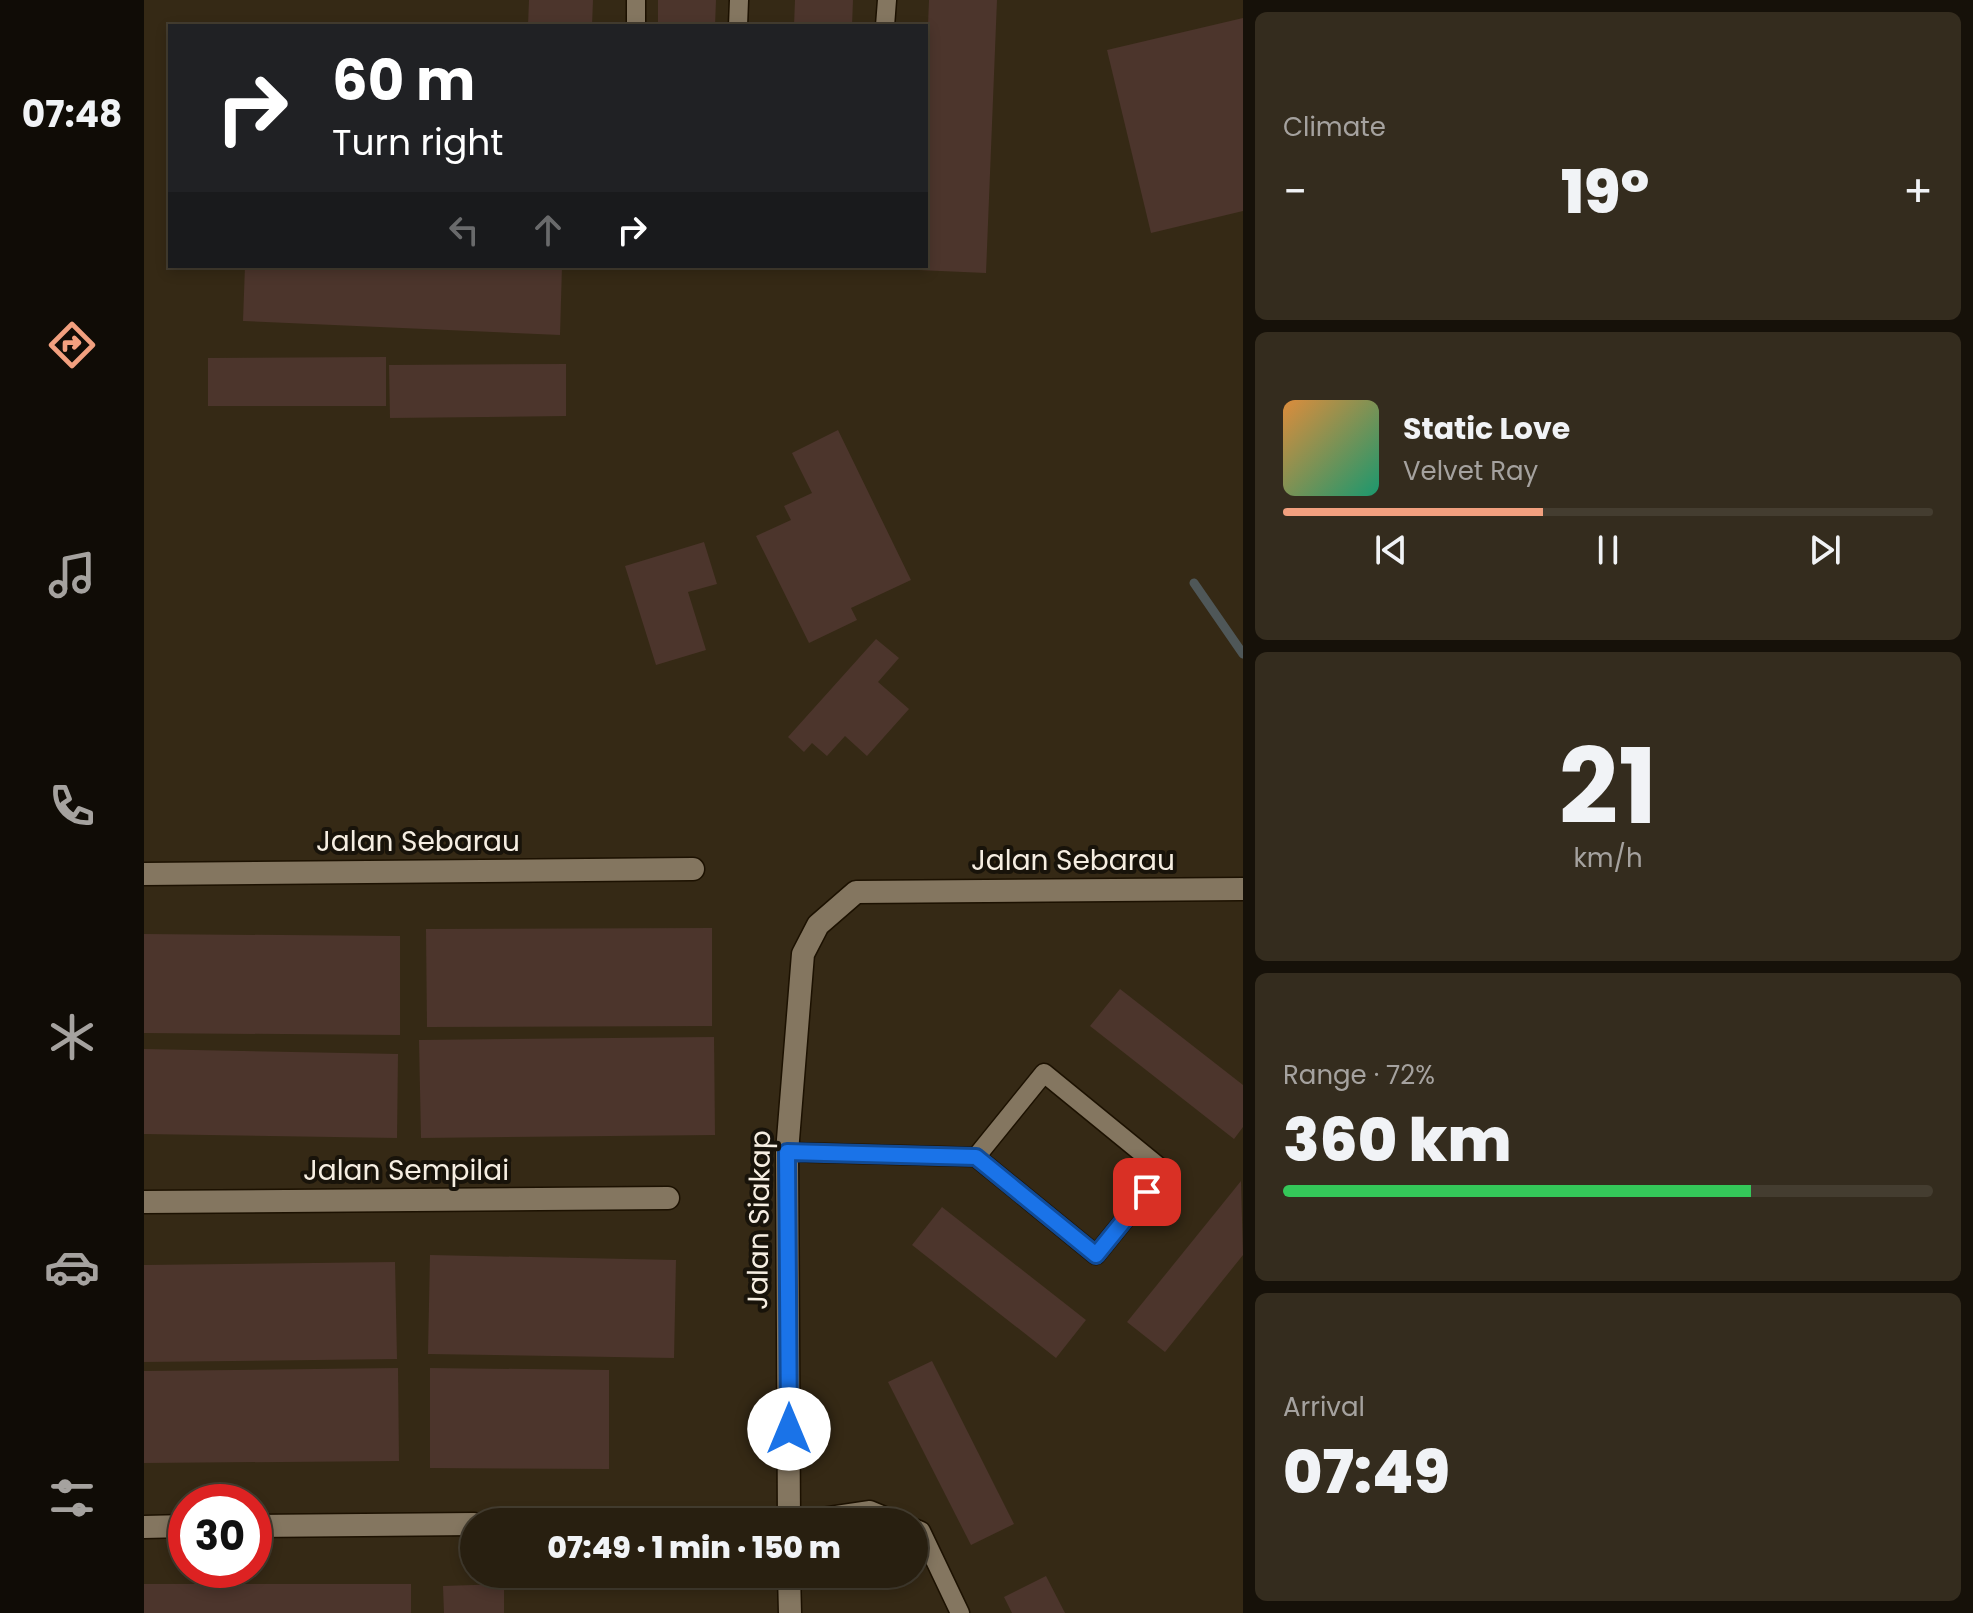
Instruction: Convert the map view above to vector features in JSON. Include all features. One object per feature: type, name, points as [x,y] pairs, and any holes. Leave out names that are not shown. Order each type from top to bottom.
[{"type":"street","name":"Jalan Sebarau","points":[[144,874],[693,869]]},
{"type":"street","name":"Jalan Sebarau","points":[[856,892],[1243,889]]},
{"type":"street","name":"Jalan Siakap","points":[[789,1508],[787,1152],[803,954],[818,925],[856,892]]},
{"type":"street","name":"Jalan Sempilai","points":[[144,1202],[668,1198]]},
{"type":"street","points":[[272,1526],[460,1524]]},
{"type":"street","points":[[144,1527],[168,1526]]},
{"type":"street","points":[[789,1588],[790,1613]]},
{"type":"lane","points":[[636,0],[636,24]]},
{"type":"lane","points":[[738,24],[739,0]]},
{"type":"lane","points":[[885,24],[887,0]]},
{"type":"lane","points":[[787,1152],[976,1157],[1096,1255],[1164,1171],[1044,1073],[976,1157]]},
{"type":"lane","points":[[928,1546],[960,1613]]},
{"type":"building","points":[[529,0],[593,0],[592,24],[528,24]]},
{"type":"building","points":[[658,0],[716,0],[715,24],[658,24]]},
{"type":"building","points":[[795,0],[853,0],[852,24],[794,24]]},
{"type":"building","points":[[929,0],[997,0],[986,273],[918,270],[928,268]]},
{"type":"building","points":[[1243,18],[1243,211],[1151,233],[1107,50]]},
{"type":"building","points":[[245,268],[562,268],[560,335],[243,321]]},
{"type":"building","points":[[386,357],[386,406],[208,406],[208,358]]},
{"type":"building","points":[[566,364],[566,416],[390,418],[389,365]]},
{"type":"building","points":[[838,430],[911,580],[851,608],[857,620],[809,643],[756,536],[791,520],[784,506],[812,493],[792,453]]},
{"type":"building","points":[[704,542],[717,584],[688,592],[706,650],[656,665],[625,566]]},
{"type":"building","points":[[876,639],[899,658],[878,682],[909,709],[867,756],[845,736],[827,756],[812,743],[804,752],[788,737]]},
{"type":"building","points":[[712,928],[712,1026],[427,1027],[426,929]]},
{"type":"building","points":[[144,934],[400,936],[400,1035],[144,1033]]},
{"type":"building","points":[[1120,989],[1243,1085],[1243,1127],[1234,1139],[1090,1026]]},
{"type":"building","points":[[714,1037],[715,1135],[421,1138],[419,1040]]},
{"type":"building","points":[[144,1049],[398,1054],[397,1138],[144,1134]]},
{"type":"building","points":[[1241,1181],[1243,1255],[1165,1352],[1127,1322]]},
{"type":"building","points":[[942,1207],[1086,1320],[1056,1358],[912,1245]]},
{"type":"building","points":[[430,1255],[676,1260],[674,1358],[428,1354]]},
{"type":"building","points":[[395,1262],[397,1359],[144,1362],[144,1265]]},
{"type":"building","points":[[932,1361],[1014,1524],[971,1545],[888,1382]]},
{"type":"building","points":[[398,1368],[399,1461],[144,1463],[144,1371]]},
{"type":"building","points":[[430,1368],[609,1370],[609,1469],[430,1468]]},
{"type":"building","points":[[1046,1576],[1065,1613],[1012,1613],[1004,1597]]},
{"type":"building","points":[[144,1584],[168,1584],[168,1588],[272,1588],[272,1584],[411,1584],[411,1613],[144,1613]]},
{"type":"building","points":[[443,1586],[504,1588],[504,1613],[444,1613]]},
{"type":"waterway","points":[[1194,583],[1243,654]]},
{"type":"route","points":[[789,1429],[787,1152],[976,1157],[1096,1255],[1147,1192]]}]
